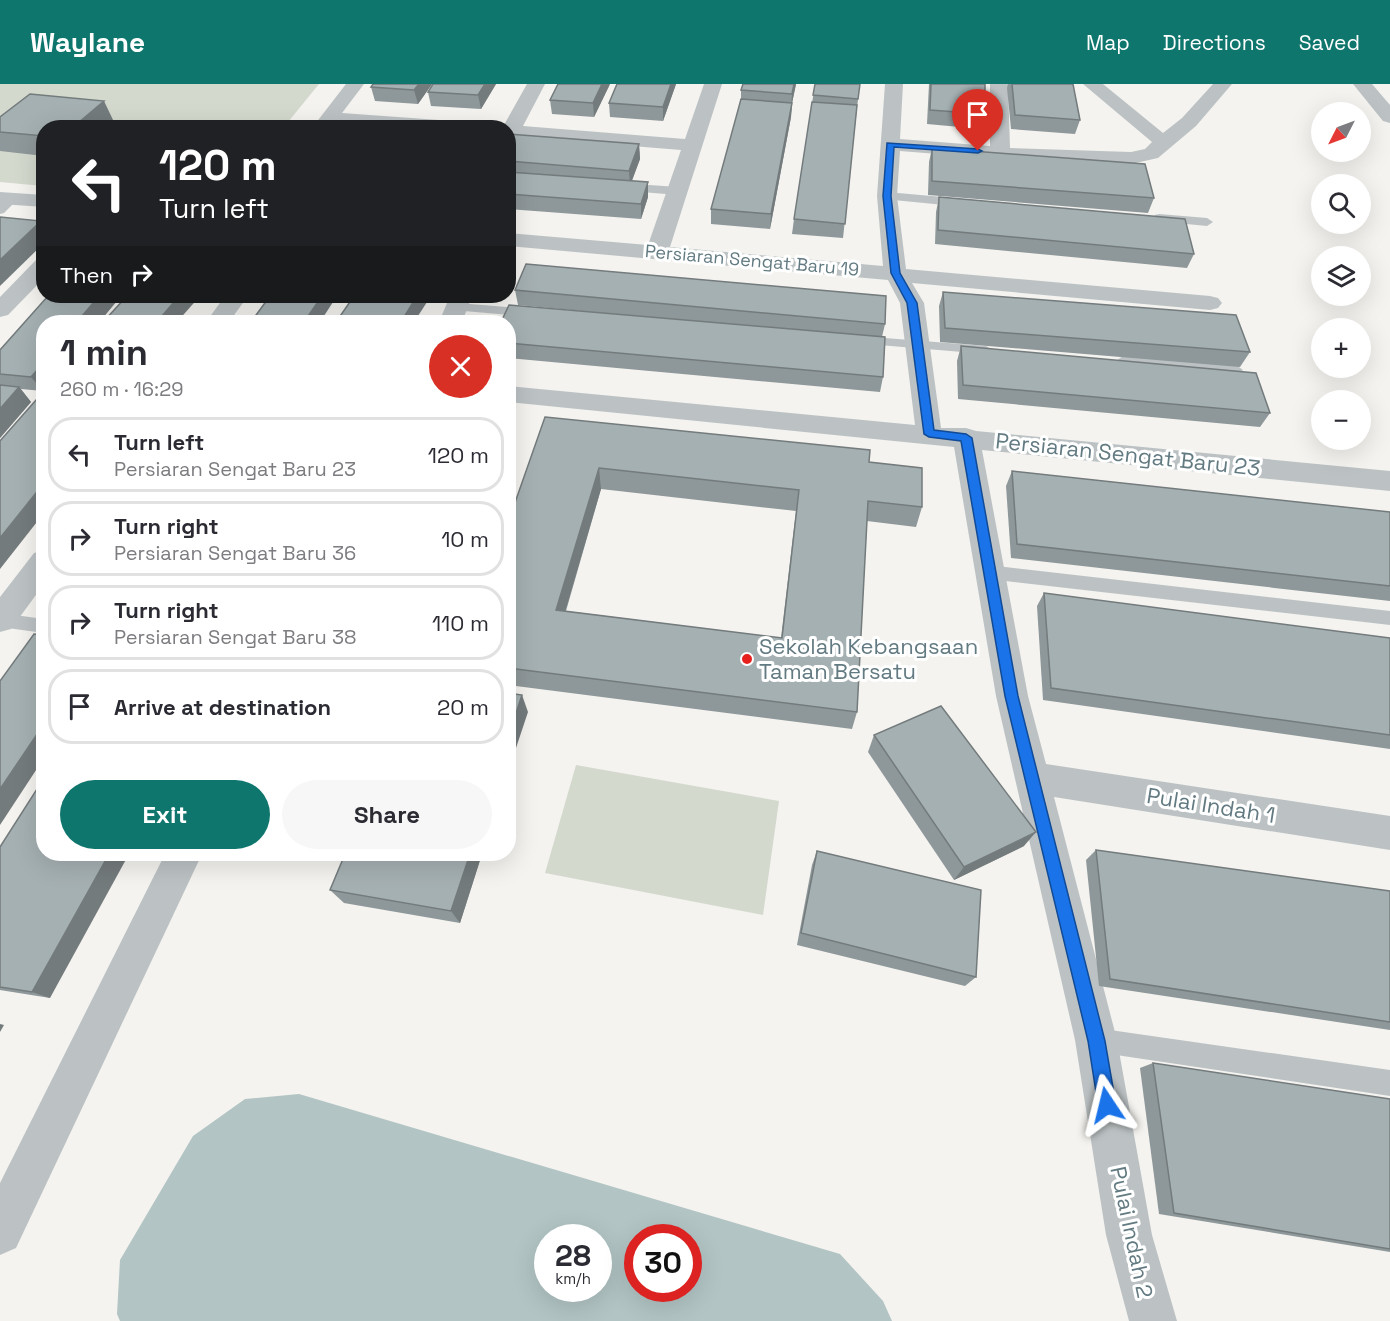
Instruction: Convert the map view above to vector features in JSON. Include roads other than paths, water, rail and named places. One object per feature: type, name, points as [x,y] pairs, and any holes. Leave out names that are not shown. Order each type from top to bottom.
[{"type":"street","points":[[327,120],[355,84]]},
{"type":"street","points":[[516,120],[536,84]]},
{"type":"street","points":[[657,252],[713,84]]},
{"type":"street","points":[[894,84],[887,196],[895,273],[912,303],[929,434]]},
{"type":"street","points":[[999,84],[1000,153]]},
{"type":"street","points":[[1092,84],[1163,142]]},
{"type":"street","points":[[890,144],[1000,153],[1131,158],[1151,154],[1189,122],[1223,84]]},
{"type":"street","points":[[1362,84],[1390,117]]},
{"type":"street","points":[[516,130],[694,145]]},
{"type":"street","points":[[4,202],[36,201]]},
{"type":"street","name":"Persiaran Sengat Baru 19","points":[[516,240],[1210,303]]},
{"type":"street","points":[[0,310],[36,273]]},
{"type":"street","name":"Persiaran Sengat Baru 23","points":[[516,395],[1390,481]]},
{"type":"street","name":"Pulai Indah 2","points":[[966,438],[988,572],[1012,696],[1096,1041],[1129,1235],[1153,1321]]},
{"type":"street","points":[[0,620],[36,572]]},
{"type":"street","name":"Pulai Indah 1","points":[[1032,778],[1390,833]]},
{"type":"street","points":[[0,1232],[181,861]]},
{"type":"lane","points":[[610,186],[678,191]]},
{"type":"lane","points":[[887,196],[982,204]]},
{"type":"lane","points":[[1148,217],[1207,222]]},
{"type":"lane","points":[[456,308],[551,315]]},
{"type":"lane","points":[[847,339],[1001,351]]},
{"type":"lane","points":[[1107,360],[1236,370]]},
{"type":"lane","points":[[988,572],[1390,618]]},
{"type":"lane","points":[[0,620],[36,625]]},
{"type":"lane","points":[[1096,1041],[1390,1083]]},
{"type":"place","name":"Sekolah Kebangsaan Taman Bersatu","points":[[747,659]]}]
